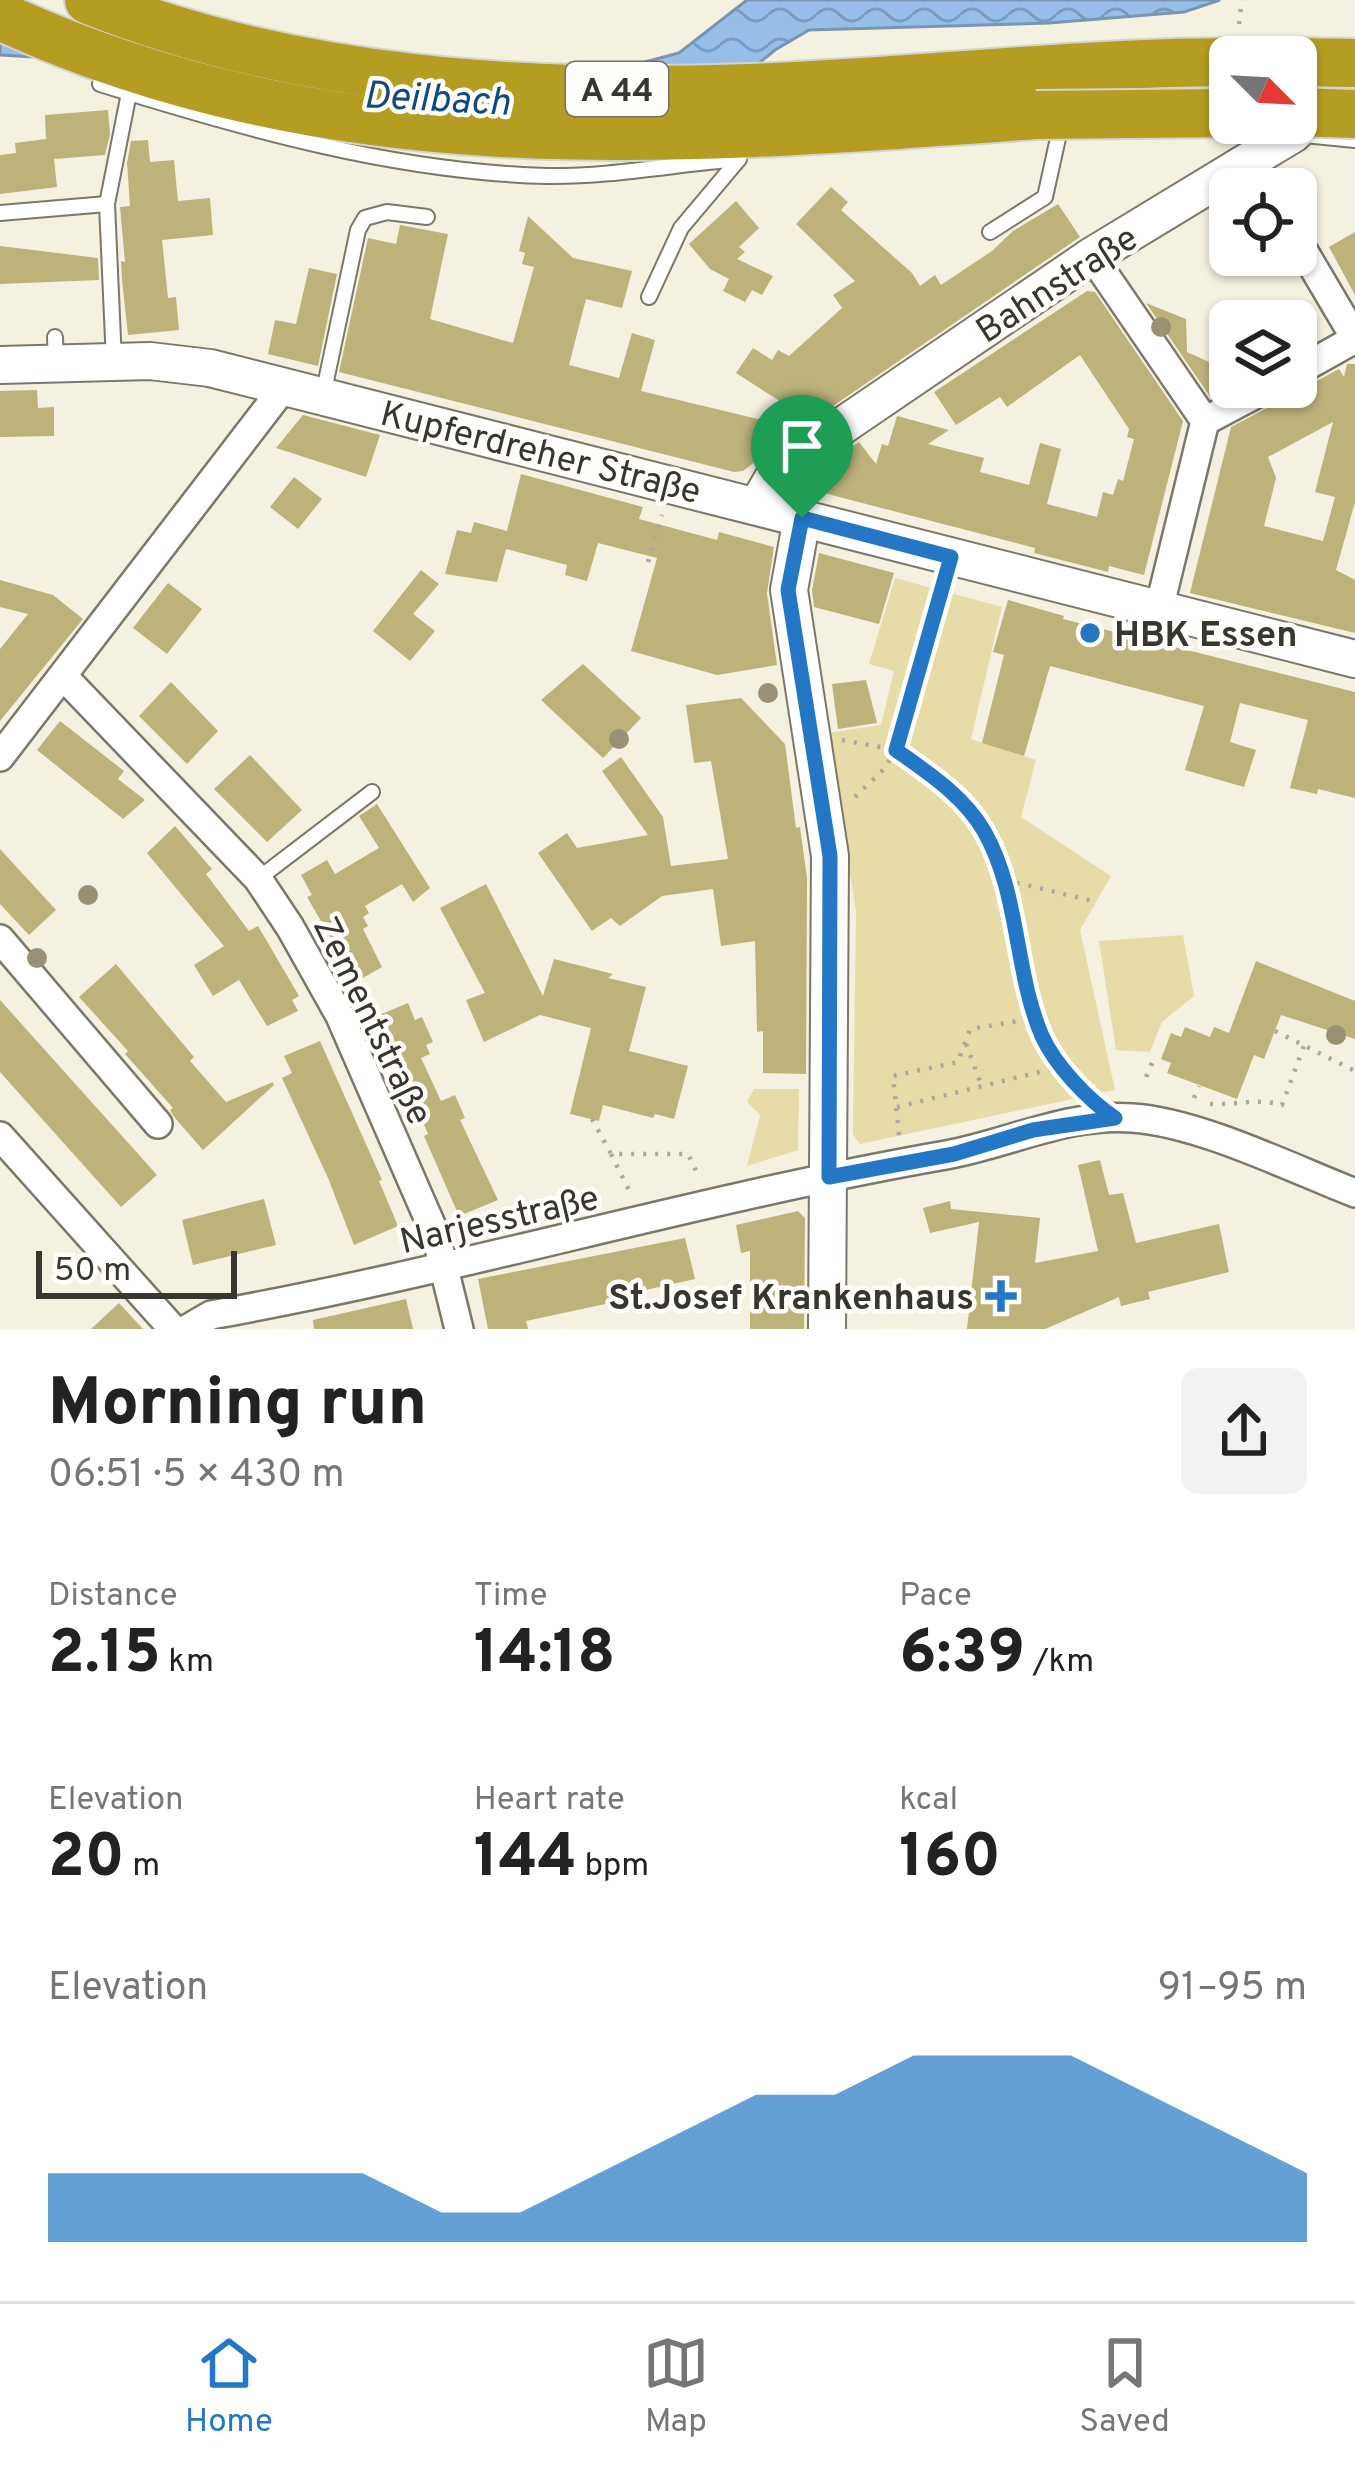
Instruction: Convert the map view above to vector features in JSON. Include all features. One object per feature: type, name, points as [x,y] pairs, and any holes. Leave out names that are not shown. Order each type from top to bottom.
[{"type":"highway","name":"A 44","points":[[89,0],[203,38],[386,75],[599,89],[751,88],[1035,68],[1209,46]]},
{"type":"highway","points":[[152,0],[203,38]]},
{"type":"highway","name":"A 44","points":[[0,16],[89,67],[377,125],[472,134],[749,136],[1036,115],[1209,113]]},
{"type":"highway","points":[[0,45],[89,67]]},
{"type":"highway","points":[[1317,62],[1355,62]]},
{"type":"highway","points":[[1317,120],[1355,114]]},
{"type":"street","name":"Bahnstraße","points":[[1317,109],[1355,62]]},
{"type":"street","name":"Bahnstraße","points":[[757,506],[776,473],[1092,256],[1209,198]]},
{"type":"street","points":[[1092,256],[1204,422],[1159,609]]},
{"type":"street","points":[[1317,274],[1355,339],[1317,361]]},
{"type":"street","name":"Kupferdreher Straße","points":[[0,364],[55,350],[114,362],[210,368],[1355,659]]},
{"type":"street","points":[[0,757],[284,387]]},
{"type":"street","points":[[1204,422],[1230,408]]},
{"type":"street","points":[[802,518],[788,590],[830,856],[827,1329]]},
{"type":"street","name":"Zementstraße","points":[[63,676],[259,879],[340,1016],[436,1236],[459,1329]]},
{"type":"street","points":[[0,939],[158,1124]]},
{"type":"street","name":"Narjesstraße","points":[[187,1329],[211,1315],[446,1267],[829,1177],[954,1154],[1033,1130],[1115,1118],[1204,1118],[1355,1193]]},
{"type":"street","points":[[0,1136],[173,1329]]},
{"type":"lane","points":[[89,67],[129,93],[245,128],[405,161],[549,176],[739,159],[681,228],[649,297]]},
{"type":"lane","points":[[114,362],[107,204],[129,93]]},
{"type":"lane","points":[[990,232],[1045,197],[1067,98]]},
{"type":"lane","points":[[1317,129],[1355,140]]},
{"type":"lane","points":[[0,213],[107,204]]},
{"type":"lane","points":[[323,395],[358,230],[365,218],[387,212],[427,217]]},
{"type":"lane","points":[[259,879],[372,792]]},
{"type":"path","points":[[1235,36],[1242,0]]},
{"type":"path","points":[[648,562],[671,484]]},
{"type":"path","points":[[823,812],[840,807],[868,785],[896,750],[951,557]]},
{"type":"path","points":[[812,743],[840,740],[896,750],[965,805],[984,831],[1004,879],[1042,1038],[1096,1106],[1115,1118]]},
{"type":"path","points":[[1004,879],[1093,901]]},
{"type":"path","points":[[897,1124],[893,1076],[958,1062],[970,1029],[1037,1018]]},
{"type":"path","points":[[1275,1030],[1355,1071]]},
{"type":"path","points":[[1204,1118],[1261,1099],[1282,1105],[1305,1043]]},
{"type":"path","points":[[966,1044],[982,1087]]},
{"type":"path","points":[[1152,1063],[1146,1077],[1152,1080]]},
{"type":"path","points":[[897,1107],[1064,1066]]},
{"type":"path","points":[[1194,1098],[1199,1086]]},
{"type":"path","points":[[592,1119],[632,1194],[633,1200],[624,1204],[629,1225]]},
{"type":"path","points":[[611,1154],[688,1154],[706,1206]]},
{"type":"shaded area","points":[[895,578],[1002,607],[971,739],[1036,760],[1021,817],[1111,876],[1080,930],[1115,1090],[860,1144],[853,1134],[856,911],[827,733],[881,725],[894,671],[869,664]]},
{"type":"shaded area","points":[[1183,935],[1194,996],[1162,1022],[1150,1052],[1116,1050],[1099,941]]},
{"type":"shaded area","points":[[754,1089],[799,1089],[798,1150],[747,1166],[760,1115],[747,1102]]},
{"type":"water","name":"Deilbach","points":[[747,0],[1220,0],[1184,12],[1049,23],[809,30],[775,50],[703,109],[338,101],[172,65],[0,55],[0,19],[19,11],[341,77],[618,69],[679,53]]},
{"type":"building","points":[[108,110],[105,155],[54,159],[57,187],[0,194],[0,155],[16,153],[15,143],[46,139],[45,115]]},
{"type":"building","points":[[148,140],[150,162],[174,160],[178,201],[210,198],[213,235],[162,240],[168,298],[176,297],[179,330],[128,335],[120,207],[130,206],[127,163],[131,141]]},
{"type":"building","points":[[831,187],[848,202],[841,210],[912,273],[920,286],[935,275],[941,285],[1058,204],[1080,237],[811,421],[736,373],[753,348],[772,360],[778,350],[789,356],[842,308],[833,295],[855,281],[796,224]]},
{"type":"building","points":[[736,201],[759,228],[739,247],[745,252],[737,259],[773,276],[762,295],[752,290],[745,302],[723,291],[729,279],[710,269],[689,244]]},
{"type":"building","points":[[528,216],[573,258],[632,271],[622,308],[586,299],[569,365],[619,378],[632,333],[655,340],[641,391],[799,429],[743,471],[734,472],[339,372],[368,238],[396,244],[400,225],[448,234],[430,319],[513,343],[534,267],[522,264],[525,253],[519,251]]},
{"type":"building","points":[[1355,232],[1355,295],[1329,247]]},
{"type":"building","points":[[0,246],[98,258],[99,280],[0,284]]},
{"type":"building","points":[[309,268],[337,274],[318,366],[268,354],[275,320],[296,324]]},
{"type":"building","points":[[1087,291],[1095,292],[1183,421],[1144,575],[1109,566],[1108,572],[1034,553],[1035,548],[797,486],[859,442],[876,464],[882,444],[888,446],[897,416],[949,430],[928,444],[984,458],[980,472],[1029,485],[1040,443],[1061,449],[1047,504],[1097,517],[1103,492],[1113,495],[1118,479],[1123,481],[1134,439],[1127,437],[1129,429],[1080,355],[1007,407],[1000,397],[956,425],[934,392]]},
{"type":"building","points":[[1146,303],[1186,319],[1187,352],[1209,362],[1209,395]]},
{"type":"building","points":[[1347,364],[1355,364],[1355,502],[1336,570],[1355,580],[1355,633],[1190,593],[1231,427],[1267,408],[1317,408],[1317,381],[1339,369],[1344,377]],"holes":[[[1333,422],[1315,492],[1335,497],[1323,541],[1264,526],[1276,478],[1268,457]]]},
{"type":"building","points":[[37,390],[38,408],[54,407],[54,436],[0,437],[0,391]]},
{"type":"building","points":[[303,415],[380,435],[366,477],[276,448]]},
{"type":"building","points":[[521,474],[643,507],[639,519],[717,540],[719,532],[774,547],[767,593],[777,665],[717,675],[631,651],[657,558],[598,543],[587,581],[565,575],[567,565],[506,549],[497,582],[445,574],[457,530],[471,533],[474,522],[507,531]]},
{"type":"building","points":[[294,477],[322,499],[298,529],[270,507]]},
{"type":"building","points":[[819,553],[894,573],[879,624],[814,607]]},
{"type":"building","points":[[421,570],[439,584],[413,614],[435,631],[410,661],[373,631]]},
{"type":"building","points":[[0,580],[53,595],[83,619],[0,721],[0,649],[28,614],[0,607]]},
{"type":"building","points":[[168,583],[202,609],[167,654],[133,628]]},
{"type":"building","points":[[1008,600],[1063,619],[1355,692],[1355,798],[1290,788],[1308,720],[1240,703],[1230,742],[1256,750],[1244,787],[1185,770],[1204,706],[1050,666],[1024,756],[982,743],[1004,655],[993,652]]},
{"type":"building","points":[[583,664],[641,718],[603,758],[541,700]]},
{"type":"building","points":[[866,680],[877,723],[838,729],[832,684]]},
{"type":"building","points":[[171,682],[218,731],[187,764],[139,716]]},
{"type":"building","points":[[741,698],[785,744],[796,828],[800,827],[807,878],[806,1074],[763,1073],[755,941],[721,946],[713,889],[662,896],[620,926],[611,918],[592,931],[538,853],[567,833],[577,848],[648,835],[602,771],[621,757],[663,817],[671,866],[728,859],[711,761],[694,763],[686,705]]},
{"type":"building","points":[[60,721],[124,771],[118,779],[145,800],[123,819],[37,750]]},
{"type":"building","points":[[250,755],[302,810],[267,842],[214,789]]},
{"type":"building","points":[[377,804],[430,888],[413,902],[402,884],[365,906],[369,913],[363,917],[368,926],[363,929],[382,967],[361,979],[342,941],[335,945],[307,897],[312,895],[301,875],[327,860],[335,874],[379,848],[359,816]]},
{"type":"building","points":[[175,826],[212,869],[206,874],[249,931],[258,926],[299,996],[292,1000],[298,1011],[267,1026],[239,980],[213,996],[194,965],[224,946],[147,853]]},
{"type":"building","points":[[0,849],[56,910],[29,935],[0,904]]},
{"type":"building","points":[[486,884],[543,996],[554,959],[646,987],[629,1051],[688,1066],[674,1119],[603,1105],[599,1121],[570,1114],[591,1028],[540,1015],[484,1042],[466,1000],[485,993],[440,908]]},
{"type":"building","points":[[1256,961],[1355,1001],[1355,1039],[1281,1015],[1264,1059],[1254,1055],[1237,1099],[1167,1073],[1171,1063],[1161,1059],[1171,1033],[1181,1037],[1185,1027],[1210,1037],[1214,1027],[1229,1033]]},
{"type":"building","points":[[116,964],[226,1102],[273,1082],[203,1150],[125,1054],[128,1051],[79,997]]},
{"type":"building","points":[[0,1000],[157,1175],[121,1207],[0,1072]]},
{"type":"building","points":[[408,1003],[415,1020],[422,1017],[433,1042],[426,1045],[430,1054],[421,1058],[441,1101],[455,1095],[465,1118],[460,1120],[498,1200],[459,1216],[401,1067],[395,1070],[372,1018]]},
{"type":"building","points":[[320,1041],[398,1226],[354,1245],[282,1078],[292,1073],[284,1056]]},
{"type":"building","points":[[1100,1160],[1109,1195],[1123,1193],[1136,1243],[1219,1224],[1229,1272],[1148,1292],[1150,1299],[1121,1306],[1119,1297],[1045,1329],[967,1329],[979,1222],[930,1233],[923,1208],[950,1201],[951,1209],[1040,1218],[1035,1263],[1098,1251],[1078,1165]]},
{"type":"building","points":[[264,1199],[276,1245],[193,1265],[182,1220]]},
{"type":"building","points":[[798,1211],[805,1218],[804,1329],[750,1329],[750,1251],[741,1253],[736,1225]]},
{"type":"building","points":[[685,1238],[695,1279],[526,1321],[528,1329],[488,1329],[478,1279]]},
{"type":"building","points":[[406,1299],[413,1329],[314,1329],[313,1320]]},
{"type":"building","points":[[119,1303],[143,1329],[91,1329]]},
{"type":"place","name":"HBK Essen","points":[[1090,633]]},
{"type":"place","name":"St.Josef Krankenhaus","points":[[1001,1296]]},
{"type":"route","points":[[802,518],[951,557],[896,750],[942,783],[984,831],[1004,879],[1042,1038],[1096,1106],[1115,1118],[1033,1130],[954,1154],[829,1177],[830,856],[788,590],[802,518]]}]
